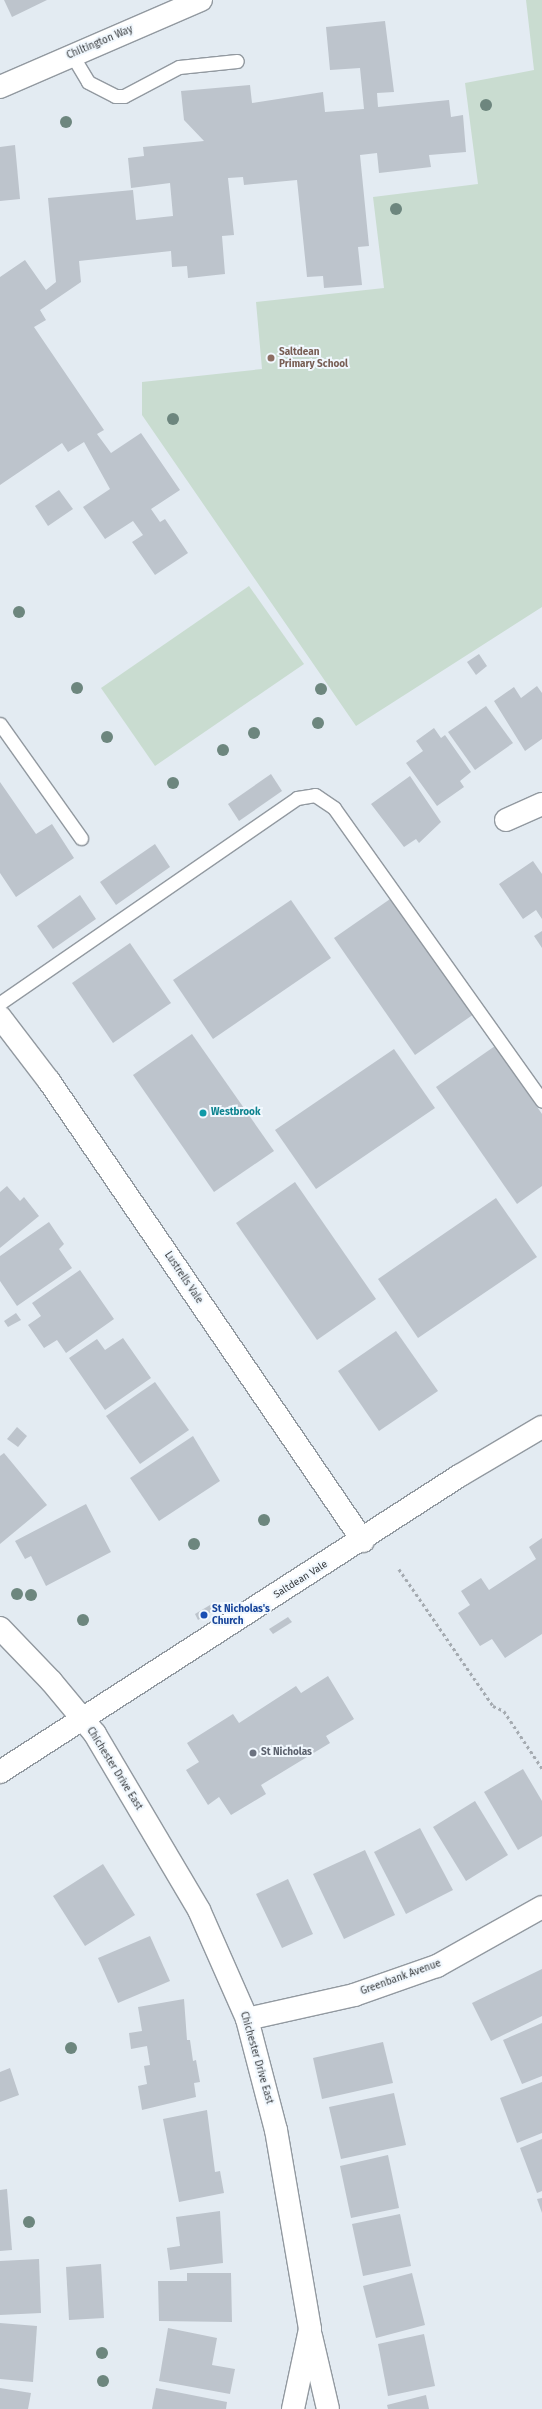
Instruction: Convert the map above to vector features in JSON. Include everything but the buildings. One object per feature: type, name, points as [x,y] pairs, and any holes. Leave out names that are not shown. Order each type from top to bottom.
[{"type":"street","name":"Chiltington Way","points":[[0,87],[201,0]]},
{"type":"street","points":[[506,820],[542,804]]},
{"type":"street","name":"Lustrells Vale","points":[[0,1017],[49,1081],[363,1541]]},
{"type":"street","name":"Saltdean Vale","points":[[0,1772],[363,1541],[459,1476],[542,1427]]},
{"type":"street","name":"Chichester Drive East","points":[[0,1628],[51,1681],[82,1720],[179,1874],[247,2019],[276,2130],[310,2329],[293,2409]]},
{"type":"street","name":"Greenbank Avenue","points":[[247,2019],[354,1995],[437,1966],[542,1907]]},
{"type":"street","points":[[310,2329],[328,2409]]},
{"type":"lane","points":[[72,55],[88,82],[115,96],[126,94],[179,67],[237,61]]},
{"type":"lane","points":[[0,724],[81,838]]},
{"type":"lane","points":[[0,1003],[297,798],[315,795],[334,808],[542,1101]]},
{"type":"path","points":[[399,1569],[493,1706],[504,1711],[542,1768]]},
{"type":"green space","points":[[526,0],[542,0],[542,607],[356,726],[142,415],[142,382],[262,369],[256,302],[384,288],[373,197],[478,184],[465,83],[534,70]]},
{"type":"green space","points":[[249,586],[304,664],[155,766],[101,688]]},
{"type":"place","name":"Saltdean Primary School","points":[[271,358]]},
{"type":"place","name":"Westbrook","points":[[203,1113]]},
{"type":"place","name":"St Nicholas's Church","points":[[204,1615]]},
{"type":"place","name":"St Nicholas","points":[[253,1753]]}]
